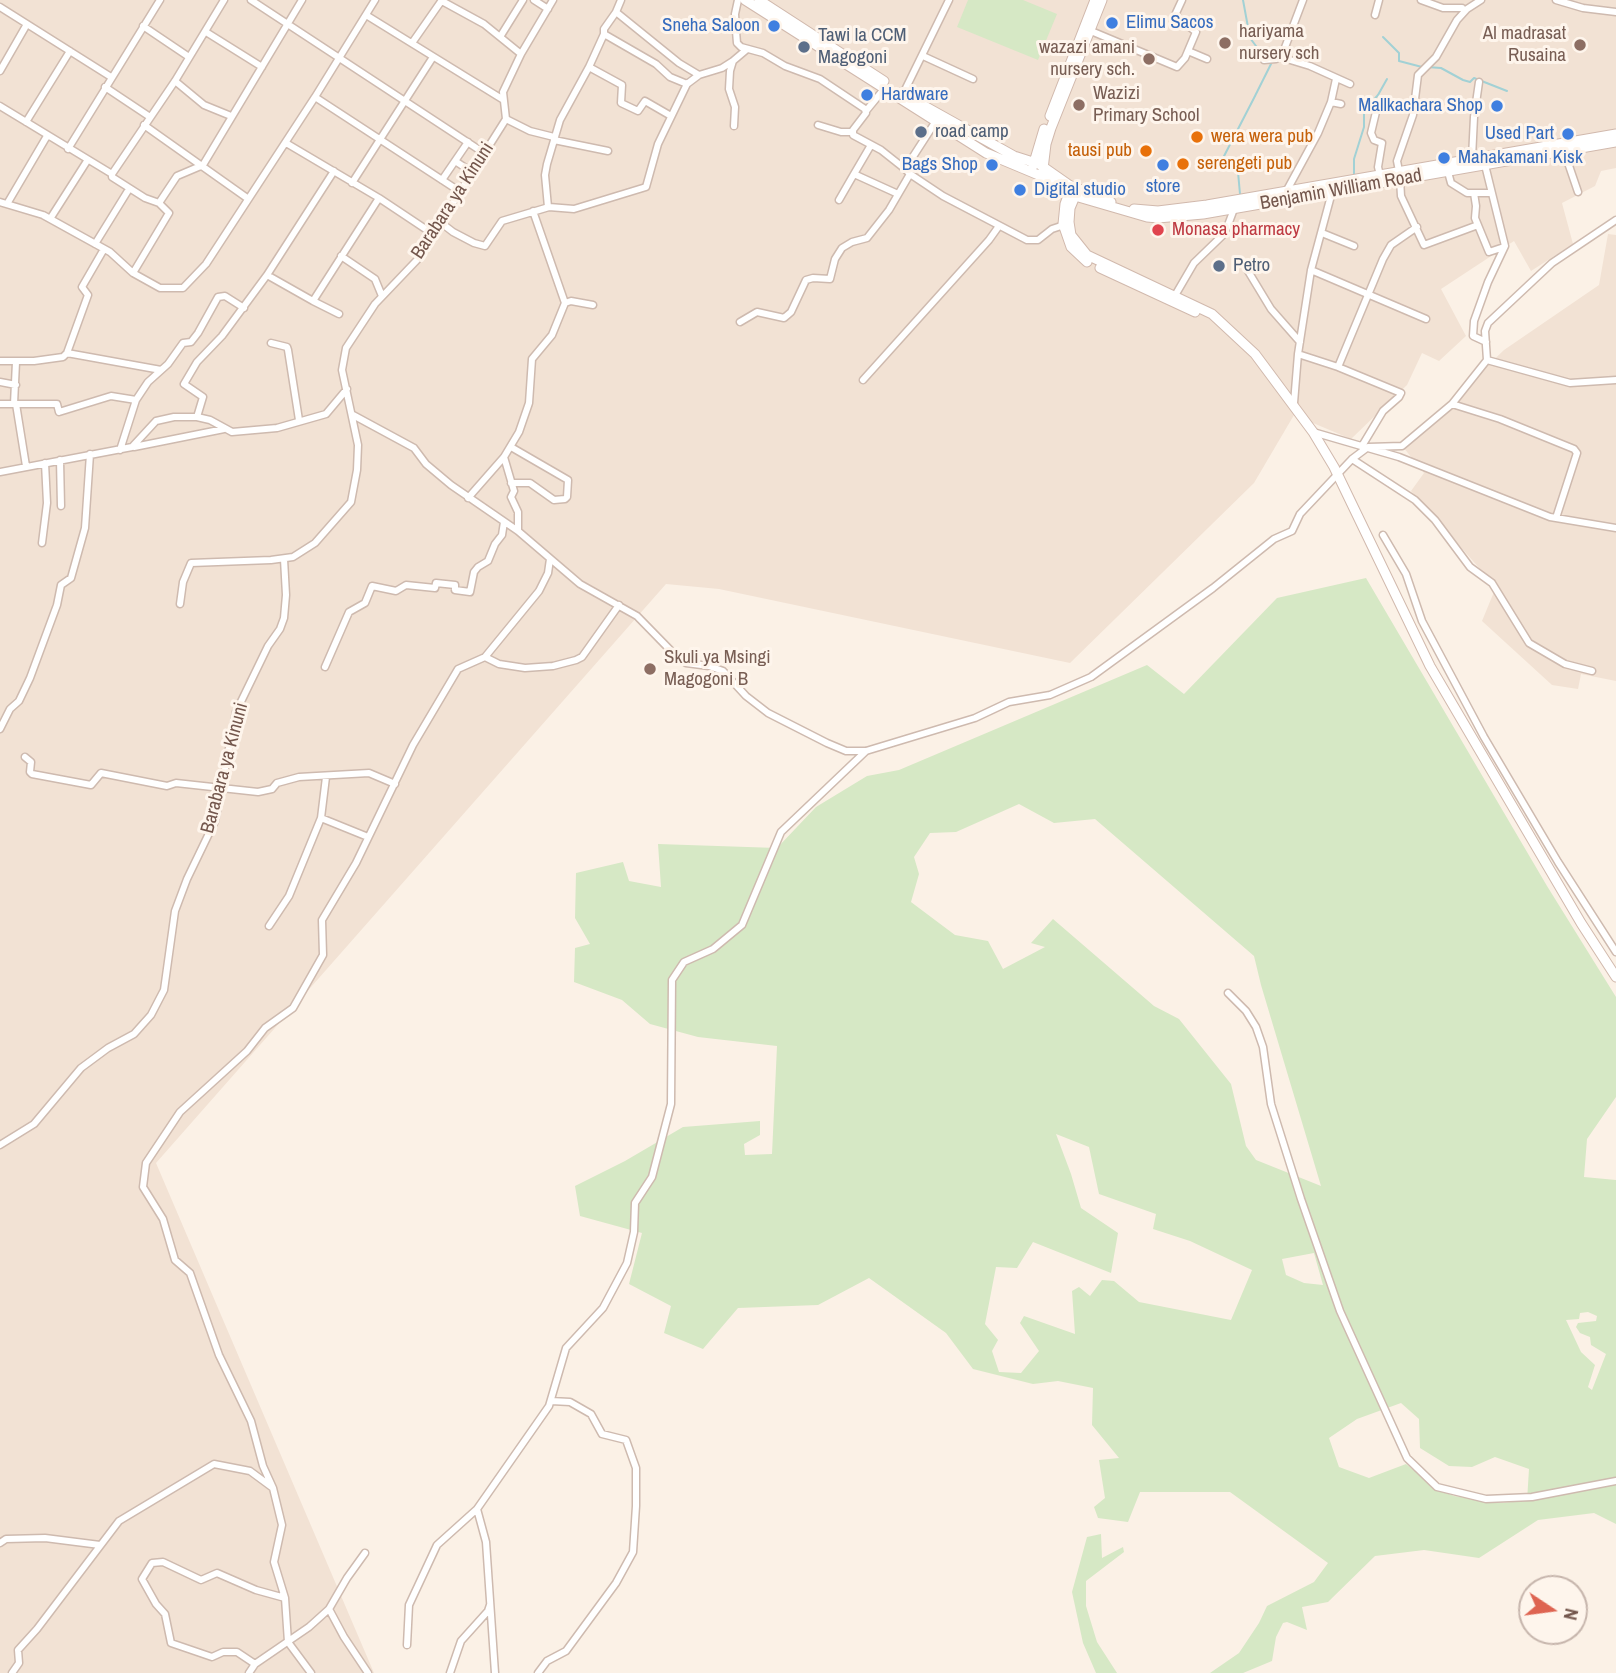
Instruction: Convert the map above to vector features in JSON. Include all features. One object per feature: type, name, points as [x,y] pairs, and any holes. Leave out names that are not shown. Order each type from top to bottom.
[{"type":"main road","points":[[745,0],[986,153],[1038,169]]},
{"type":"main road","points":[[759,0],[903,94],[1038,169]]},
{"type":"main road","points":[[1038,169],[1046,126],[1095,0]]},
{"type":"main road","points":[[1038,169],[1051,128],[1102,0]]},
{"type":"main road","name":"Benjamin William Road","points":[[1038,169],[1073,191],[1136,215],[1158,218],[1234,209],[1332,192],[1472,158],[1616,134]]},
{"type":"main road","name":"Benjamin William Road","points":[[1073,191],[1122,207],[1158,211],[1246,199],[1380,175],[1448,172],[1616,142]]},
{"type":"main road","points":[[1073,191],[1066,224],[1071,247],[1084,260],[1173,298],[1236,336],[1255,354],[1294,403],[1337,474],[1430,666],[1574,912],[1616,977]]},
{"type":"street","points":[[68,149],[160,0]]},
{"type":"street","points":[[112,174],[175,81],[224,0]]},
{"type":"street","points":[[251,0],[484,153]]},
{"type":"street","points":[[159,203],[177,176],[203,165],[302,0]]},
{"type":"street","points":[[47,136],[4,203],[50,219],[104,249],[133,273],[160,288],[183,288],[206,264],[247,198],[286,143],[375,0]]},
{"type":"street","points":[[500,37],[523,0]]},
{"type":"street","points":[[534,0],[548,9]]},
{"type":"street","points":[[553,0],[506,83],[502,99],[507,112],[506,119],[554,139],[608,151]]},
{"type":"street","points":[[548,207],[545,175],[560,120],[621,0]]},
{"type":"street","points":[[737,0],[737,43],[746,50],[763,53],[785,66],[820,79],[866,111]]},
{"type":"street","points":[[903,94],[949,0]]},
{"type":"street","points":[[1091,31],[1176,68],[1188,51],[1196,32],[1178,18],[1176,13],[1182,0]]},
{"type":"street","points":[[1267,60],[1284,50],[1303,0]]},
{"type":"street","points":[[1375,15],[1379,0]]},
{"type":"street","points":[[1421,0],[1443,8],[1462,7],[1481,0]]},
{"type":"street","points":[[1556,0],[1583,8],[1616,12]]},
{"type":"street","points":[[412,43],[442,1],[484,24],[521,54]]},
{"type":"street","points":[[0,7],[111,77]]},
{"type":"street","points":[[1462,7],[1436,57],[1418,75],[1415,82],[1413,115],[1396,161],[1401,195],[1424,245],[1478,225]]},
{"type":"street","points":[[616,12],[678,63],[699,75]]},
{"type":"street","points":[[366,15],[502,99]]},
{"type":"street","points":[[0,71],[27,24]]},
{"type":"street","points":[[142,26],[189,57]]},
{"type":"street","points":[[206,32],[262,67]]},
{"type":"street","points":[[604,34],[656,65],[670,77],[687,84]]},
{"type":"street","points":[[440,222],[464,238],[485,246],[502,221],[548,207],[574,209],[646,187],[658,144],[687,84],[699,75],[722,68],[746,50]]},
{"type":"street","points":[[1284,50],[1287,59],[1350,84]]},
{"type":"street","points":[[26,122],[70,51]]},
{"type":"street","points":[[1188,51],[1207,58]]},
{"type":"street","points":[[923,56],[973,79]]},
{"type":"street","points":[[352,183],[433,57]]},
{"type":"street","points":[[733,61],[729,89],[735,107],[734,125]]},
{"type":"street","points":[[589,67],[622,85],[624,89],[621,103],[638,111],[645,102],[671,116]]},
{"type":"street","points":[[1287,190],[1318,133],[1331,102],[1336,79]]},
{"type":"street","points":[[175,81],[204,105],[232,116]]},
{"type":"street","points":[[1472,158],[1479,82]]},
{"type":"street","points":[[105,87],[150,117]]},
{"type":"street","points":[[852,132],[884,89]]},
{"type":"street","points":[[315,97],[459,191]]},
{"type":"street","points":[[1331,102],[1341,104]]},
{"type":"street","points":[[0,106],[112,174],[112,177],[129,189],[159,203],[169,213],[133,273]]},
{"type":"street","points":[[1376,112],[1371,133],[1374,140],[1382,143],[1378,167],[1380,175]]},
{"type":"street","name":"Barabara ya Kinuni","points":[[0,1145],[34,1124],[81,1068],[108,1048],[134,1034],[151,1015],[164,990],[175,911],[215,821],[236,712],[284,618],[284,559],[293,557],[315,543],[351,502],[358,445],[342,370],[346,348],[382,296],[417,260],[506,119]]},
{"type":"street","points":[[740,322],[757,312],[784,318],[791,312],[806,280],[830,279],[835,258],[842,248],[867,238],[890,210],[907,171],[936,121]]},
{"type":"street","points":[[144,125],[247,198]]},
{"type":"street","points":[[818,125],[841,132],[852,132],[943,196],[1027,240],[1038,240],[1066,224]]},
{"type":"street","points":[[442,180],[468,142]]},
{"type":"street","points":[[286,143],[379,198],[433,234]]},
{"type":"street","points":[[839,200],[871,145]]},
{"type":"street","points":[[1564,151],[1578,192]]},
{"type":"street","points":[[50,219],[87,161]]},
{"type":"street","points":[[455,161],[472,172]]},
{"type":"street","points":[[1485,165],[1505,246],[1474,321],[1473,336],[1486,342]]},
{"type":"street","points":[[197,416],[202,396],[184,384],[197,362],[244,308],[334,172]]},
{"type":"street","points":[[1448,172],[1451,183],[1467,193],[1490,193]]},
{"type":"street","points":[[854,174],[898,194]]},
{"type":"street","points":[[95,244],[129,189]]},
{"type":"street","points":[[1294,403],[1298,354],[1311,270],[1332,192]]},
{"type":"street","points":[[1474,193],[1475,218],[1489,252],[1505,246]]},
{"type":"street","points":[[313,301],[379,198]]},
{"type":"street","points":[[1173,298],[1194,262],[1225,233],[1234,209]]},
{"type":"street","points":[[468,498],[511,447],[519,432],[529,403],[532,359],[552,335],[565,303],[533,211]]},
{"type":"street","points":[[1365,446],[1402,446],[1452,404],[1487,360],[1485,331],[1488,323],[1571,248],[1616,220]]},
{"type":"street","points":[[863,380],[999,226]]},
{"type":"street","points":[[1338,367],[1391,245],[1417,227]]},
{"type":"street","points":[[1322,233],[1354,246]]},
{"type":"street","points":[[0,361],[63,357],[67,353],[88,295],[82,287],[104,249]]},
{"type":"street","points":[[341,256],[375,279],[382,296]]},
{"type":"street","points":[[1311,270],[1426,319]]},
{"type":"street","points":[[1248,271],[1271,309],[1300,342]]},
{"type":"street","points":[[267,275],[339,314]]},
{"type":"street","points":[[120,450],[136,400],[148,382],[183,343],[191,342],[219,297],[225,296],[244,308]]},
{"type":"street","points":[[565,303],[571,301],[593,305]]},
{"type":"street","points":[[271,344],[287,347],[299,420]]},
{"type":"street","points":[[67,353],[161,370]]},
{"type":"street","points":[[353,415],[414,448],[426,464],[468,498],[545,552],[580,584],[637,616],[678,659],[723,671],[746,696],[768,713],[846,751],[866,751],[975,718],[1009,702],[1050,695],[1091,677],[1213,588],[1274,539],[1292,531],[1300,514],[1365,446],[1383,411],[1401,393],[1298,354]]},
{"type":"street","points":[[1487,360],[1570,383],[1616,380]]},
{"type":"street","points":[[16,362],[15,404],[26,466]]},
{"type":"street","points":[[0,382],[16,385]]},
{"type":"street","points":[[132,447],[156,421],[174,416],[197,416],[232,432],[277,428],[327,414],[347,389]]},
{"type":"street","points":[[0,404],[57,404],[59,412],[111,396],[136,400]]},
{"type":"street","points":[[1452,404],[1500,419],[1574,449],[1577,453],[1556,518]]},
{"type":"street","points":[[0,472],[224,429]]},
{"type":"street","points":[[1313,432],[1399,457],[1556,518],[1616,528]]},
{"type":"street","points":[[511,447],[562,474],[568,480],[567,497],[554,500],[530,483],[511,483]]},
{"type":"street","points":[[0,729],[10,709],[19,701],[30,678],[57,604],[61,585],[71,578],[85,528],[90,454]]},
{"type":"street","points":[[503,457],[514,491],[511,503],[518,512],[518,531]]},
{"type":"street","points":[[1352,458],[1415,500],[1435,520],[1470,567],[1492,583],[1529,643],[1565,664],[1592,671]]},
{"type":"street","points":[[60,460],[61,506]]},
{"type":"street","points":[[42,543],[47,503],[45,463]]},
{"type":"street","points":[[325,667],[349,612],[365,603],[372,586],[396,590],[406,585],[435,588],[436,583],[455,585],[455,590],[470,592],[474,572],[488,561],[495,544],[502,536],[504,522]]},
{"type":"street","points":[[1383,535],[1406,574],[1423,621],[1484,737],[1616,954],[1608,964]]},
{"type":"street","points":[[180,604],[178,602],[183,582],[191,563],[284,559]]},
{"type":"street","points":[[311,1673],[288,1642],[285,1598],[274,1562],[282,1525],[273,1488],[263,1466],[251,1421],[219,1355],[190,1273],[175,1260],[163,1219],[144,1187],[146,1163],[180,1112],[247,1051],[265,1028],[293,1007],[323,955],[322,920],[356,863],[413,745],[458,669],[485,657],[539,591],[548,573],[550,559]]},
{"type":"street","points":[[485,657],[499,664],[525,668],[553,666],[576,660],[582,657],[619,605]]},
{"type":"street","points":[[407,1644],[409,1605],[436,1545],[477,1509],[551,1401],[566,1348],[603,1308],[627,1263],[634,1232],[635,1203],[652,1177],[671,1104],[672,981],[677,969],[688,959],[713,949],[742,925],[781,832],[866,751]]},
{"type":"street","points":[[25,757],[31,762],[32,774],[91,785],[101,773],[167,786],[176,783],[258,792],[272,789],[286,779],[369,773],[396,783]]},
{"type":"street","points":[[270,926],[289,896],[321,818],[326,776]]},
{"type":"street","points":[[321,818],[368,837]]},
{"type":"street","points":[[1228,993],[1247,1011],[1256,1027],[1263,1047],[1271,1104],[1340,1311],[1407,1458],[1437,1488],[1486,1499],[1532,1497],[1616,1481]]},
{"type":"street","points":[[538,1673],[547,1661],[566,1651],[616,1583],[633,1552],[636,1506],[636,1468],[626,1440],[602,1434],[591,1415],[570,1402],[551,1401]]},
{"type":"street","points":[[12,1673],[19,1663],[18,1650],[119,1521],[214,1464],[250,1471],[273,1488]]},
{"type":"street","points":[[477,1509],[486,1542],[495,1673]]},
{"type":"street","points":[[0,1543],[6,1539],[45,1538],[100,1545]]},
{"type":"street","points":[[249,1673],[255,1664],[329,1609],[346,1578],[365,1553]]},
{"type":"street","points":[[255,1664],[237,1652],[223,1652],[212,1657],[170,1643],[165,1614],[142,1579],[152,1563],[163,1562],[201,1580],[217,1573],[256,1590],[285,1598]]},
{"type":"street","points":[[450,1673],[461,1641],[488,1611],[491,1603]]},
{"type":"street","points":[[329,1609],[368,1673]]},
{"type":"shaded area","points":[[0,0],[1616,0],[1616,168],[1601,171],[1595,186],[1562,203],[1573,244],[1531,271],[1514,241],[1441,289],[1466,336],[1439,361],[1422,353],[1407,385],[1351,439],[1294,415],[1254,483],[1070,663],[719,589],[666,584],[156,1163],[374,1673],[0,1673]]},
{"type":"shaded area","points":[[1608,234],[1616,235],[1616,681],[1581,674],[1578,689],[1552,685],[1482,621],[1496,587],[1411,491],[1424,473],[1403,447],[1504,350],[1599,285]]},
{"type":"green space","points":[[968,0],[1023,0],[1057,14],[1038,60],[957,27]]},
{"type":"green space","points":[[1366,578],[1547,886],[1616,997],[1616,1097],[1587,1139],[1584,1177],[1616,1180],[1616,1524],[1594,1513],[1538,1520],[1479,1558],[1424,1550],[1375,1556],[1328,1602],[1302,1607],[1307,1630],[1283,1623],[1276,1637],[1272,1661],[1243,1673],[1210,1673],[1239,1653],[1267,1606],[1314,1582],[1328,1563],[1230,1492],[1140,1492],[1128,1522],[1098,1518],[1094,1507],[1105,1498],[1099,1460],[1119,1458],[1092,1425],[1093,1388],[1058,1381],[1033,1384],[973,1369],[946,1333],[869,1278],[818,1305],[738,1308],[703,1349],[664,1333],[671,1306],[629,1284],[642,1233],[580,1216],[575,1186],[683,1127],[760,1121],[760,1135],[744,1144],[745,1155],[772,1154],[777,1046],[698,1037],[650,1024],[622,1000],[574,982],[575,948],[590,944],[575,918],[576,873],[623,862],[629,881],[661,887],[658,844],[777,848],[816,807],[867,776],[899,770],[1147,665],[1184,694],[1277,598]],"holes":[[[1019,804],[1054,823],[1095,819],[1254,956],[1321,1186],[1256,1160],[1246,1146],[1231,1084],[1179,1019],[1154,1006],[1053,919],[1031,943],[1045,947],[1003,969],[988,941],[955,935],[911,902],[919,874],[914,857],[930,833],[956,832]],[[1056,1134],[1089,1147],[1099,1194],[1156,1214],[1153,1229],[1190,1241],[1252,1270],[1231,1320],[1139,1302],[1114,1281],[1102,1280],[1090,1296],[1079,1287],[1072,1291],[1075,1334],[1024,1316],[1020,1323],[1039,1351],[1021,1373],[999,1372],[992,1351],[998,1340],[985,1324],[996,1267],[1017,1268],[1033,1242],[1111,1273],[1118,1233],[1081,1208]],[[1314,1253],[1323,1285],[1304,1283],[1286,1275],[1282,1259]],[[1588,1312],[1597,1316],[1596,1321],[1578,1323],[1576,1327],[1580,1333],[1590,1337],[1591,1345],[1606,1354],[1592,1390],[1588,1387],[1595,1365],[1581,1352],[1566,1320],[1579,1319],[1580,1313]],[[1401,1403],[1419,1419],[1420,1448],[1449,1466],[1472,1467],[1495,1457],[1529,1469],[1527,1501],[1499,1503],[1454,1496],[1439,1490],[1406,1464],[1369,1478],[1339,1467],[1329,1438],[1357,1419]]]},
{"type":"green space","points":[[1101,1534],[1102,1558],[1123,1547],[1124,1552],[1086,1581],[1086,1606],[1097,1642],[1117,1673],[1096,1673],[1083,1643],[1072,1592],[1087,1537]]},
{"type":"waterway","points":[[1243,0],[1250,38],[1265,58]]},
{"type":"waterway","points":[[1383,37],[1399,53],[1399,61],[1422,67]]},
{"type":"waterway","points":[[1240,194],[1238,172],[1235,167],[1223,165],[1222,160],[1271,64],[1269,62]]},
{"type":"waterway","points":[[1427,67],[1441,68],[1463,80],[1470,82],[1474,78],[1507,91]]},
{"type":"waterway","points":[[1354,174],[1354,159],[1364,127],[1364,111],[1387,79]]},
{"type":"place","name":"Elimu Sacos","points":[[1112,23]]},
{"type":"place","name":"Sneha Saloon","points":[[774,26]]},
{"type":"place","name":"hariyama nursery sch","points":[[1225,43]]},
{"type":"place","name":"Al madrasat Rusaina","points":[[1580,45]]},
{"type":"place","name":"Tawi la CCM Magogoni","points":[[804,47]]},
{"type":"place","name":"wazazi amani nursery sch.","points":[[1149,59]]},
{"type":"place","name":"Hardware","points":[[867,95]]},
{"type":"place","name":"Wazizi Primary School","points":[[1079,105]]},
{"type":"place","name":"Mallkachara Shop","points":[[1497,106]]},
{"type":"place","name":"road camp","points":[[921,132]]},
{"type":"place","name":"Used Part","points":[[1568,134]]},
{"type":"place","name":"wera wera pub","points":[[1197,137]]},
{"type":"place","name":"tausi pub","points":[[1146,151]]},
{"type":"place","name":"Mahakamani Kisk","points":[[1444,158]]},
{"type":"place","name":"serengeti pub","points":[[1183,164]]},
{"type":"place","name":"Bags Shop","points":[[992,165]]},
{"type":"place","name":"store","points":[[1163,165]]},
{"type":"place","name":"Digital studio","points":[[1020,190]]},
{"type":"place","name":"Monasa pharmacy","points":[[1158,230]]},
{"type":"place","name":"Petro","points":[[1219,266]]},
{"type":"place","name":"Skuli ya Msingi Magogoni B","points":[[650,669]]}]
